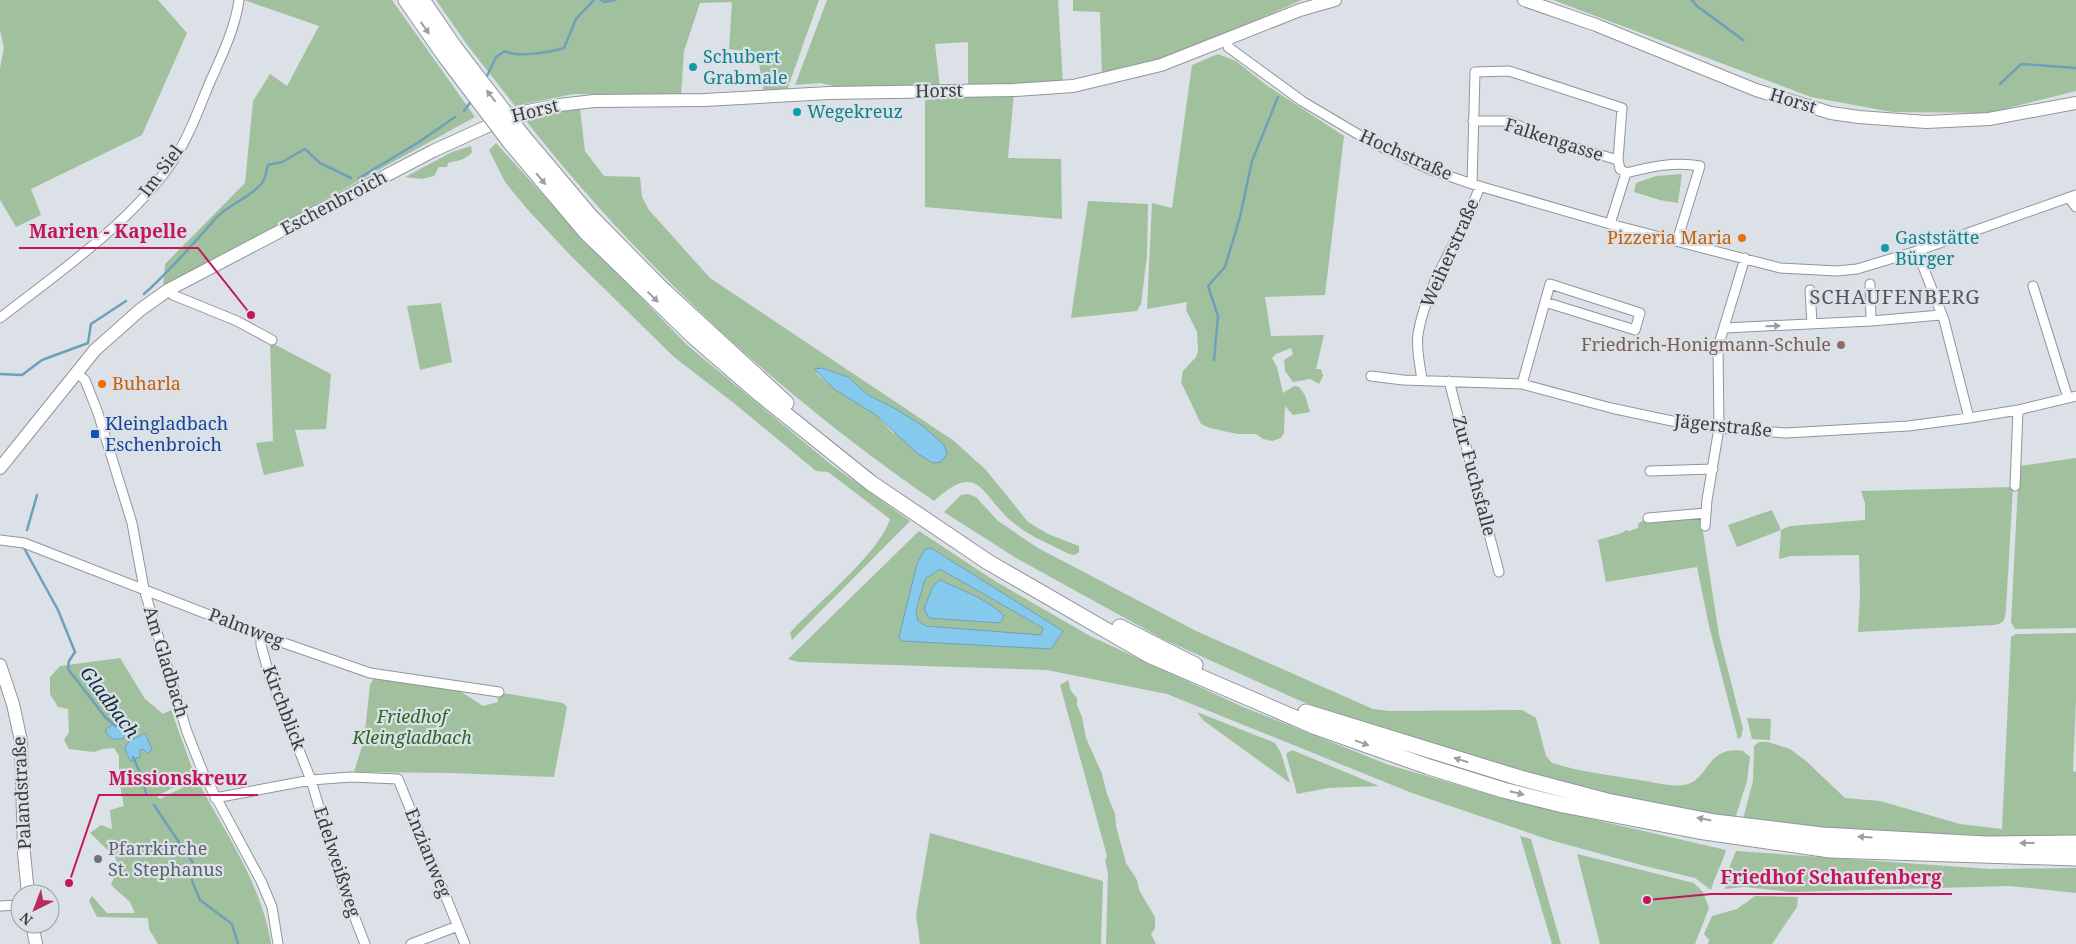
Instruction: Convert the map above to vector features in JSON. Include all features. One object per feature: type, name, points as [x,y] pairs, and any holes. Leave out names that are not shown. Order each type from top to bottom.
[{"type":"highway","points":[[406,0],[450,52],[584,231],[693,336],[760,394],[871,483],[980,557],[1149,655],[1316,727],[1430,767],[1503,790],[1563,805],[1698,831],[1830,850],[2076,858]]},
{"type":"highway","points":[[422,0],[450,52]]},
{"type":"highway","points":[[516,138],[661,288],[797,413],[893,487],[1006,562],[1125,630],[1212,673],[1308,713],[1368,733],[1520,778],[1607,801],[1715,822],[1822,835],[1986,844],[2076,843]]},
{"type":"street","name":"Im Siel","points":[[0,318],[99,239],[138,202],[166,171],[180,149],[224,51],[236,19],[238,0]]},
{"type":"street","name":"Horst","points":[[501,120],[559,104],[594,101],[704,100],[829,93],[1014,90],[1073,86],[1161,65],[1300,10],[1334,0]]},
{"type":"street","name":"Horst","points":[[1524,0],[1596,25],[1756,90],[1831,113],[1926,122],[1989,119],[2076,103]]},
{"type":"street","name":"Hochstraße","points":[[1228,40],[1228,47],[1302,101],[1399,156],[1476,185],[1610,224],[1780,268],[1837,271],[1857,269],[1917,251],[2072,196]]},
{"type":"street","name":"Weiherstraße","points":[[1422,380],[1418,335],[1424,307],[1472,207],[1476,185],[1473,121],[1475,72],[1509,71],[1622,108],[1618,160]]},
{"type":"street","name":"Eschenbroich","points":[[0,468],[76,372],[117,330],[168,290],[433,151],[501,120]]},
{"type":"street","name":"Falkengasse","points":[[1473,121],[1509,121],[1548,140],[1618,160],[1620,169],[1626,174]]},
{"type":"street","points":[[1610,224],[1626,174],[1648,167],[1686,164],[1700,166],[1677,241]]},
{"type":"street","points":[[2072,196],[2076,207]]},
{"type":"street","points":[[1917,251],[1941,315],[1969,418]]},
{"type":"street","points":[[1705,526],[1719,428],[1718,347],[1745,258]]},
{"type":"street","points":[[1522,384],[1544,302],[1550,284],[1640,313],[1634,330],[1544,302]]},
{"type":"street","points":[[1870,284],[1871,321]]},
{"type":"street","points":[[2033,286],[2072,397]]},
{"type":"street","points":[[168,290],[173,295],[237,321],[272,340]]},
{"type":"street","points":[[1810,290],[1812,324]]},
{"type":"street","points":[[1725,328],[1871,321],[1941,315]]},
{"type":"street","name":"Am Gladbach","points":[[76,372],[85,380],[104,430],[132,523],[144,589],[187,732],[215,798],[261,881],[272,907],[278,944]]},
{"type":"street","name":"Jägerstraße","points":[[1371,376],[1522,384],[1611,408],[1672,421],[1719,428],[1786,433],[1908,426],[2018,410],[2072,397]]},
{"type":"street","name":"Zur Fuchsfalle","points":[[1449,381],[1499,572]]},
{"type":"street","points":[[2015,486],[2018,410]]},
{"type":"street","points":[[1650,471],[1713,469]]},
{"type":"street","points":[[1648,518],[1706,513]]},
{"type":"street","name":"Palmweg","points":[[0,540],[24,543],[261,635],[370,673],[499,692]]},
{"type":"street","name":"Kirchblick","points":[[261,635],[261,645],[270,678],[311,780]]},
{"type":"street","name":"Palandstraße","points":[[0,665],[13,704],[21,741],[24,853],[27,884]]},
{"type":"street","name":"Enzianweg","points":[[311,780],[351,777],[398,779],[465,944]]},
{"type":"street","points":[[215,798],[311,780]]},
{"type":"street","name":"Edelweißweg","points":[[311,780],[342,885],[365,944]]},
{"type":"street","points":[[411,944],[458,926]]},
{"type":"green space","points":[[0,0],[158,0],[187,33],[142,135],[31,189],[41,215],[16,227],[0,200],[0,68],[4,48],[0,30]]},
{"type":"green space","points":[[244,0],[392,0],[475,117],[163,288],[165,264],[245,183],[253,101],[270,74],[287,86],[319,26]]},
{"type":"green space","points":[[436,0],[819,0],[787,90],[764,93],[757,53],[729,49],[732,2],[700,3],[684,51],[681,95],[573,94],[515,106],[468,46]]},
{"type":"green space","points":[[827,0],[1058,0],[1063,84],[968,87],[968,42],[935,44],[940,88],[848,89],[820,83],[795,85]]},
{"type":"green space","points":[[1073,0],[1302,0],[1157,63],[1102,77],[1100,12],[1073,11]]},
{"type":"green space","points":[[1553,0],[2076,0],[2076,91],[1988,113],[1892,112],[1811,97]]},
{"type":"green space","points":[[1218,54],[1236,61],[1266,85],[1344,136],[1325,295],[1265,297],[1271,336],[1324,335],[1316,369],[1321,369],[1323,376],[1319,384],[1310,379],[1293,382],[1285,371],[1284,360],[1293,354],[1291,348],[1276,354],[1272,358],[1277,367],[1283,393],[1294,386],[1299,387],[1305,395],[1310,412],[1293,415],[1285,406],[1284,433],[1281,438],[1272,441],[1263,439],[1256,434],[1237,434],[1201,424],[1181,382],[1183,371],[1196,357],[1198,351],[1197,332],[1186,310],[1187,302],[1147,309],[1152,203],[1172,208],[1192,65]]},
{"type":"green space","points":[[1014,93],[1008,158],[1061,159],[1062,219],[925,207],[925,100]]},
{"type":"green space","points":[[580,109],[585,151],[604,176],[640,177],[642,197],[649,210],[710,278],[954,441],[986,470],[1028,522],[1048,534],[1079,546],[1079,552],[1075,555],[1069,554],[1027,533],[1004,514],[987,494],[971,483],[962,483],[934,501],[821,417],[766,372],[663,276],[614,225],[523,117],[551,111]],"holes":[[[832,371],[838,373],[870,396],[918,423],[932,435],[893,433],[876,415],[834,389],[816,373]]]},
{"type":"green space","points":[[496,143],[569,223],[687,345],[833,466],[910,521],[792,640],[790,633],[860,563],[884,533],[890,519],[828,472],[816,471],[735,404],[674,357],[572,257],[528,210],[505,182],[489,150]]},
{"type":"green space","points":[[471,146],[472,152],[470,155],[461,160],[448,163],[447,167],[439,167],[434,176],[422,179],[405,177],[452,152]]},
{"type":"green space","points":[[1682,174],[1678,203],[1634,192],[1636,183],[1656,176]]},
{"type":"green space","points":[[1088,201],[1148,204],[1147,256],[1141,304],[1137,311],[1071,318]]},
{"type":"green space","points":[[441,303],[452,362],[420,370],[407,306]]},
{"type":"green space","points":[[270,342],[331,374],[326,429],[295,430],[304,466],[264,475],[256,443],[273,441]]},
{"type":"green space","points":[[2076,458],[2076,628],[2015,629],[2011,622],[2019,466]]},
{"type":"green space","points":[[2013,487],[2005,618],[2002,622],[1994,625],[1858,632],[1860,595],[1859,555],[1791,556],[1779,559],[1781,530],[1790,526],[1865,520],[1865,503],[1861,491]]},
{"type":"green space","points":[[968,494],[976,497],[998,521],[1038,548],[1196,631],[1373,709],[1390,711],[1522,710],[1536,718],[1546,756],[1552,763],[1584,771],[1667,785],[1684,785],[1692,782],[1722,753],[1743,751],[1750,757],[1747,781],[1734,822],[1596,795],[1360,725],[1296,699],[1163,639],[1016,558],[944,512],[961,495]]},
{"type":"green space","points":[[1772,510],[1781,530],[1737,547],[1728,525]]},
{"type":"green space","points":[[1701,519],[1719,635],[1743,729],[1741,737],[1738,739],[1709,626],[1697,567],[1606,582],[1598,540],[1626,530],[1638,528],[1638,524],[1642,521]]},
{"type":"green space","points":[[919,531],[995,581],[1090,636],[1243,707],[1389,765],[1509,800],[1726,850],[1711,890],[1695,878],[1550,840],[1412,793],[1167,694],[1047,670],[798,662],[788,659]],"holes":[[[931,548],[1062,633],[1051,649],[899,636]]]},
{"type":"green space","points":[[940,569],[1043,628],[1041,636],[926,626],[918,621],[916,610],[925,579]],"holes":[[[940,580],[965,591],[998,610],[1004,616],[1000,623],[929,618],[925,609]]]},
{"type":"green space","points":[[2076,633],[2073,771],[2076,772],[2076,840],[1795,828],[1743,819],[1753,781],[1754,746],[1759,742],[1768,742],[1790,749],[1806,761],[1845,798],[1880,801],[1960,824],[2002,829],[2011,637],[2016,634]]},
{"type":"green space","points":[[120,658],[145,699],[163,714],[171,710],[195,776],[157,796],[160,799],[197,780],[251,880],[260,901],[271,944],[158,944],[149,929],[148,918],[97,917],[89,901],[92,896],[107,913],[135,913],[130,902],[111,885],[114,877],[121,870],[115,857],[90,833],[101,825],[112,829],[110,810],[124,806],[119,780],[119,756],[114,748],[94,752],[69,749],[64,740],[69,732],[68,709],[58,707],[50,694],[50,677],[60,666]]},
{"type":"green space","name":"Friedhof Kleingladbach","points":[[374,678],[457,689],[483,706],[498,702],[497,692],[563,703],[567,707],[554,777],[354,772],[364,740],[370,685]]},
{"type":"green space","points":[[1068,680],[1071,691],[1077,698],[1077,705],[1082,717],[1086,738],[1102,774],[1115,814],[1116,826],[1126,863],[1137,880],[1139,890],[1155,917],[1155,928],[1151,934],[1156,944],[1106,944],[1108,873],[1105,861],[1107,856],[1060,685]]},
{"type":"green space","points":[[1197,712],[1275,743],[1281,753],[1290,783],[1204,721]]},
{"type":"green space","points":[[1747,718],[1771,719],[1770,740],[1752,739]]},
{"type":"green space","points":[[1292,750],[1379,786],[1328,788],[1297,794],[1286,754]]},
{"type":"green space","points":[[930,833],[1103,881],[1101,944],[920,944],[916,915]]},
{"type":"green space","points":[[1520,836],[1531,839],[1561,944],[1552,944]]},
{"type":"green space","points":[[1736,851],[1990,869],[2076,868],[2076,893],[2010,886],[1792,892],[1744,887],[1725,889],[1729,868]]},
{"type":"green space","points":[[1577,854],[1694,883],[1703,892],[1709,908],[1695,944],[1600,944]]},
{"type":"green space","points":[[1755,896],[1798,897],[1797,907],[1772,944],[1708,944],[1709,940],[1704,934],[1712,916],[1737,909]]},
{"type":"water","points":[[822,368],[848,377],[868,395],[923,426],[944,445],[947,454],[941,462],[933,463],[918,454],[876,415],[834,389],[814,369]]},
{"type":"water","points":[[931,548],[1063,631],[1051,649],[902,641],[899,637],[917,564],[925,549]],"holes":[[[940,569],[1043,628],[1041,635],[926,626],[918,621],[916,610],[925,579]]]},
{"type":"water","points":[[940,580],[974,595],[998,610],[1004,616],[1000,623],[929,618],[924,609],[933,586]]},
{"type":"water","points":[[116,722],[125,722],[128,728],[127,735],[122,739],[112,739],[106,733],[106,729]]},
{"type":"water","points":[[145,733],[152,749],[148,754],[143,749],[140,750],[140,757],[130,761],[125,749],[126,745]]},
{"type":"waterway","points":[[486,78],[496,57],[505,51],[525,54],[543,53],[564,48],[576,19],[594,0]]},
{"type":"waterway","points":[[601,0],[604,2],[615,0]]},
{"type":"waterway","points":[[1692,0],[1697,6],[1743,40]]},
{"type":"waterway","points":[[2000,84],[2021,64],[2076,68]]},
{"type":"waterway","points":[[1214,360],[1218,316],[1208,286],[1225,267],[1240,217],[1252,161],[1278,97]]},
{"type":"waterway","points":[[464,111],[472,100]]},
{"type":"waterway","points":[[359,178],[419,142],[455,117]]},
{"type":"waterway","points":[[144,294],[172,267],[221,213],[246,197],[262,183],[268,165],[282,162],[305,149],[320,163],[351,178]]},
{"type":"waterway","points":[[0,374],[22,375],[42,360],[88,343],[91,324],[126,301]]},
{"type":"waterway","name":"Gladbach","points":[[27,530],[37,495]]},
{"type":"waterway","name":"Gladbach","points":[[24,548],[58,610],[75,652],[69,661],[68,669],[106,718],[116,726]]},
{"type":"waterway","name":"Gladbach","points":[[133,757],[146,793]]},
{"type":"waterway","name":"Gladbach","points":[[154,805],[193,863],[192,881],[200,900],[232,924],[238,944]]},
{"type":"place","name":"Schubert Grabmale","points":[[693,67]]},
{"type":"place","name":"Wegekreuz","points":[[797,112]]},
{"type":"place","name":"Pizzeria Maria","points":[[1742,238]]},
{"type":"place","name":"Gaststätte Bürger","points":[[1885,248]]},
{"type":"place","name":"Marien - Kapelle","points":[[251,315]]},
{"type":"place","name":"Friedrich-Honigmann-Schule","points":[[1841,345]]},
{"type":"place","name":"Buharla","points":[[102,384]]},
{"type":"place","name":"Kleingladbach Eschenbroich","points":[[95,434]]},
{"type":"place","name":"Pfarrkirche St. Stephanus","points":[[98,859]]},
{"type":"place","name":"Missionskreuz","points":[[69,883]]},
{"type":"place","name":"Friedhof Schaufenberg","points":[[1647,900]]},
{"type":"district","name":"SCHAUFENBERG","points":[[1895,297]]}]
